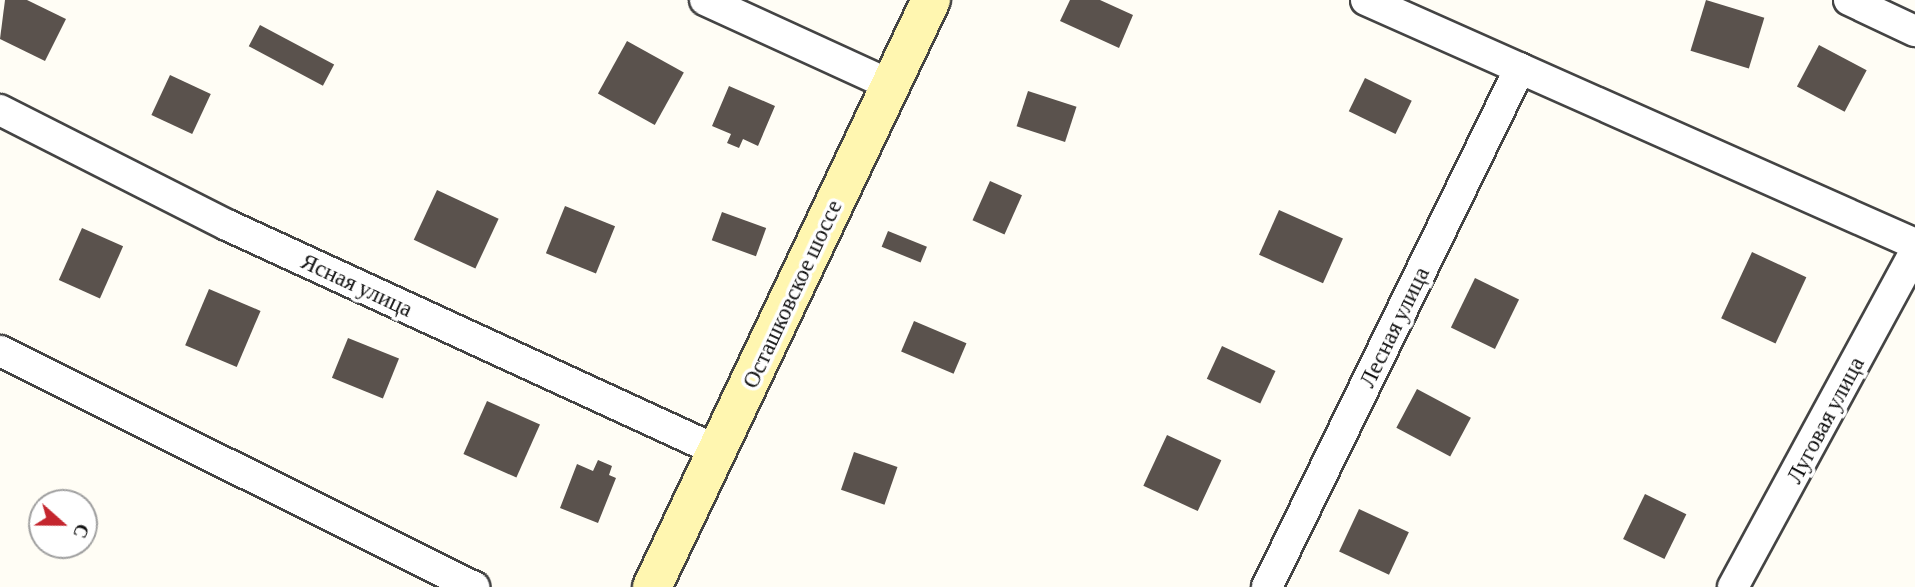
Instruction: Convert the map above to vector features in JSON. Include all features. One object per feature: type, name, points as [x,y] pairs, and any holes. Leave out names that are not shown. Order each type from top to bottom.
[{"type":"street","points":[[705,0],[891,85]]},
{"type":"street","name":"Осташковское шоссе","points":[[652,587],[931,0]]},
{"type":"street","points":[[1366,0],[1915,244]]},
{"type":"street","points":[[1849,0],[1915,31]]},
{"type":"street","name":"Лесная улица","points":[[1267,587],[1520,68]]},
{"type":"street","name":"Ясная улица","points":[[0,110],[227,225],[718,451]]},
{"type":"street","name":"Луговая улица","points":[[1733,587],[1915,252]]},
{"type":"street","points":[[0,351],[474,587]]},
{"type":"building","points":[[5,0],[27,0],[66,19],[45,61],[0,39]]},
{"type":"building","points":[[1070,0],[1100,0],[1133,15],[1119,48],[1060,21]]},
{"type":"building","points":[[1706,0],[1764,18],[1749,69],[1691,51]]},
{"type":"building","points":[[260,25],[334,64],[323,86],[249,46]]},
{"type":"building","points":[[627,41],[684,73],[655,125],[598,93]]},
{"type":"building","points":[[1819,45],[1867,70],[1845,112],[1797,86]]},
{"type":"building","points":[[170,75],[211,94],[192,134],[151,115]]},
{"type":"building","points":[[1365,78],[1412,101],[1396,134],[1349,111]]},
{"type":"building","points":[[729,86],[775,106],[758,146],[743,139],[739,148],[727,143],[731,134],[712,126]]},
{"type":"building","points":[[1028,91],[1077,107],[1065,142],[1017,126]]},
{"type":"building","points":[[990,181],[1022,195],[1004,235],[973,220]]},
{"type":"building","points":[[437,190],[499,219],[475,269],[414,240]]},
{"type":"building","points":[[565,206],[615,226],[596,274],[546,253]]},
{"type":"building","points":[[1279,210],[1343,238],[1323,283],[1259,255]]},
{"type":"building","points":[[722,212],[766,228],[756,256],[712,240]]},
{"type":"building","points":[[82,228],[123,246],[100,298],[59,280]]},
{"type":"building","points":[[888,231],[927,247],[921,262],[882,247]]},
{"type":"building","points":[[1752,252],[1806,277],[1776,344],[1721,318]]},
{"type":"building","points":[[1475,278],[1519,299],[1495,349],[1451,327]]},
{"type":"building","points":[[209,289],[261,311],[237,367],[185,345]]},
{"type":"building","points":[[914,321],[966,343],[954,374],[901,351]]},
{"type":"building","points":[[348,338],[399,359],[383,398],[332,378]]},
{"type":"building","points":[[1222,346],[1275,371],[1260,404],[1207,379]]},
{"type":"building","points":[[1417,389],[1471,418],[1450,456],[1396,428]]},
{"type":"building","points":[[487,401],[540,425],[516,478],[463,454]]},
{"type":"building","points":[[1167,435],[1221,460],[1198,511],[1143,486]]},
{"type":"building","points":[[854,452],[897,467],[884,505],[841,490]]},
{"type":"building","points":[[598,460],[612,466],[609,475],[616,478],[598,523],[560,508],[577,464],[593,471]]},
{"type":"building","points":[[1645,494],[1686,514],[1664,559],[1623,539]]},
{"type":"building","points":[[1359,509],[1409,532],[1389,575],[1339,552]]}]
